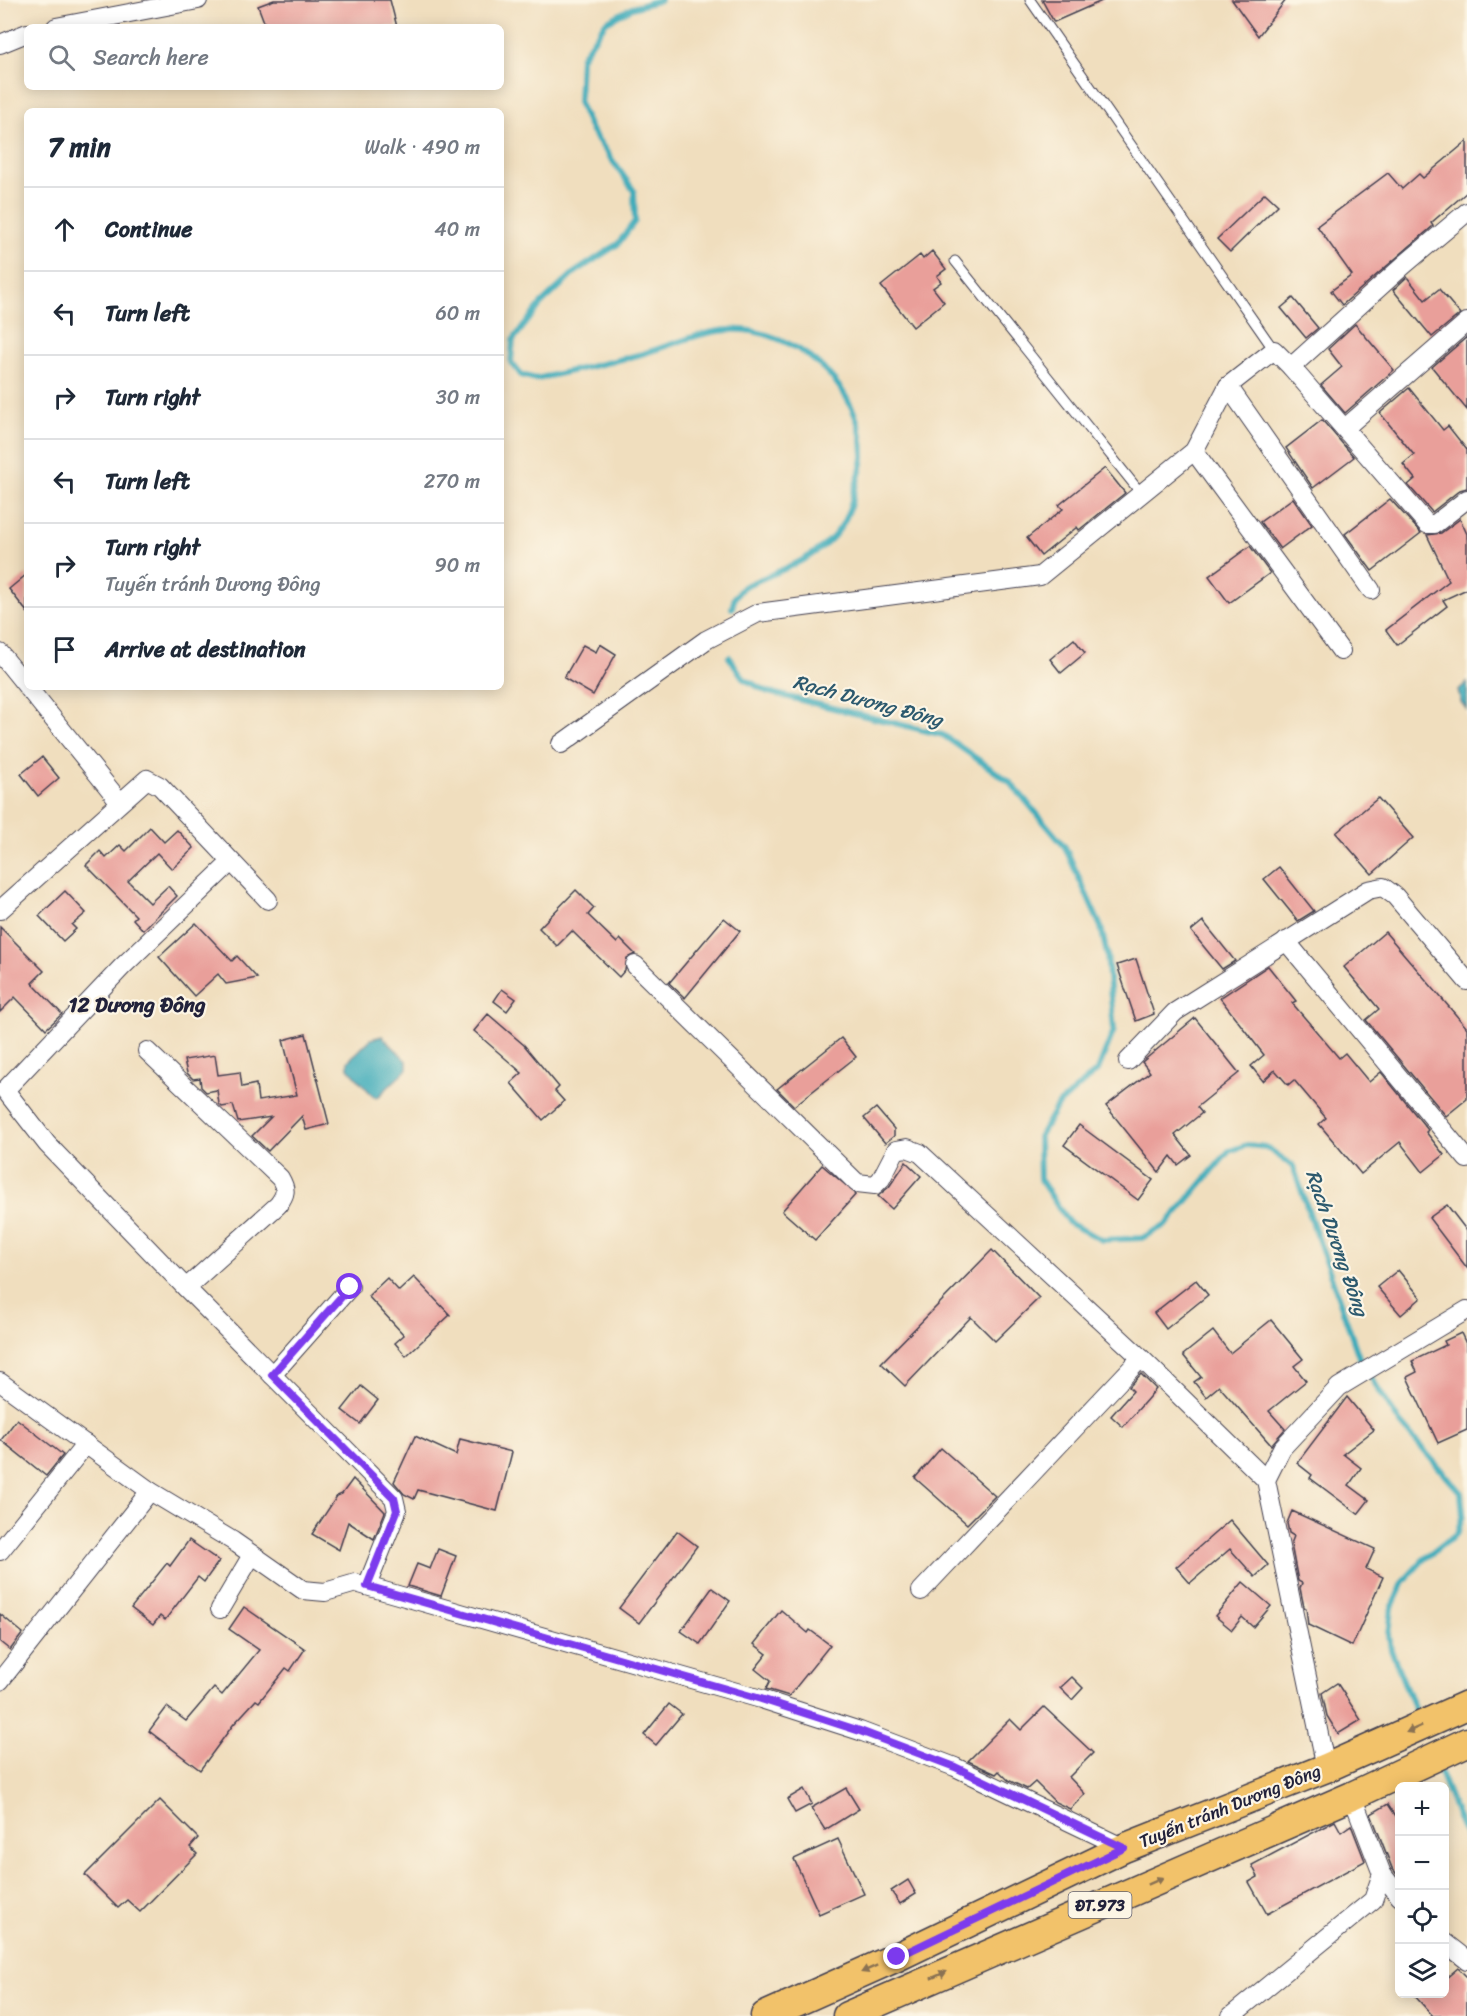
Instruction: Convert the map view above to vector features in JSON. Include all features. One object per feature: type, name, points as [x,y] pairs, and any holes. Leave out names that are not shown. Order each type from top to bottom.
[{"type":"main road","name":"Tuyến tránh Dương Đông","points":[[765,2016],[897,1957],[1124,1848],[1326,1768],[1467,1705]]},
{"type":"main road","name":"Tuyến tránh Dương Đông","points":[[847,2016],[1352,1796],[1467,1742]]},
{"type":"main road","points":[[897,1957],[909,1988]]},
{"type":"street","points":[[72,24],[198,0]]},
{"type":"street","points":[[0,45],[24,34]]},
{"type":"street","points":[[1291,367],[1404,265],[1467,212]]},
{"type":"street","points":[[1345,428],[1467,322]]},
{"type":"street","points":[[561,744],[706,640],[758,612],[1040,576],[1140,492],[1194,451],[1228,386],[1274,350],[1345,428],[1427,524],[1435,524],[1467,499]]},
{"type":"street","points":[[1228,386],[1371,590]]},
{"type":"street","points":[[1194,451],[1341,651]]},
{"type":"street","points":[[0,653],[21,667]]},
{"type":"street","points":[[38,690],[120,802]]},
{"type":"street","points":[[0,910],[147,779],[154,780],[268,900]]},
{"type":"street","points":[[231,862],[122,967],[5,1090],[47,1144],[394,1498],[397,1511],[367,1586]]},
{"type":"street","points":[[1128,1062],[1175,1012],[1368,890],[1383,887],[1395,896],[1467,981]]},
{"type":"street","points":[[1286,941],[1467,1159]]},
{"type":"street","points":[[635,965],[845,1174],[857,1183],[874,1185],[881,1179],[896,1150],[907,1148],[920,1153],[1141,1358],[1266,1480],[1326,1768]]},
{"type":"street","points":[[147,1051],[280,1178],[285,1186],[285,1194],[278,1205],[186,1288]]},
{"type":"street","points":[[272,1375],[350,1287]]},
{"type":"street","points":[[1266,1480],[1282,1448],[1339,1387],[1467,1310]]},
{"type":"street","points":[[921,1592],[1141,1358]]},
{"type":"street","points":[[0,1382],[150,1491],[303,1590],[325,1592],[356,1583],[761,1699],[860,1731],[955,1767],[1124,1848]]},
{"type":"street","points":[[0,1551],[86,1444]]},
{"type":"street","points":[[0,1681],[150,1491]]},
{"type":"street","points":[[220,1609],[252,1555]]},
{"type":"street","points":[[1352,1796],[1382,1874],[1395,1891]]},
{"type":"street","points":[[1231,2016],[1373,1900],[1382,1874]]},
{"type":"street","points":[[1447,1944],[1467,1960]]},
{"type":"lane","points":[[1030,0],[1274,350]]},
{"type":"lane","points":[[955,261],[1140,492]]},
{"type":"water","points":[[1467,682],[1467,710],[1461,702],[1458,691]]},
{"type":"water","points":[[382,1036],[407,1061],[407,1069],[378,1097],[374,1097],[348,1068],[348,1061],[371,1039]]},
{"type":"building","points":[[274,0],[390,0],[396,24],[265,24],[258,6]]},
{"type":"building","points":[[1042,0],[1104,0],[1054,22]]},
{"type":"building","points":[[1232,0],[1286,0],[1258,36]]},
{"type":"building","points":[[1467,141],[1467,192],[1431,223],[1433,226],[1342,305],[1331,291],[1352,275],[1317,226],[1388,173],[1402,189],[1419,174],[1423,178]]},
{"type":"building","points":[[1265,193],[1278,205],[1230,252],[1217,239]]},
{"type":"building","points":[[932,251],[946,269],[937,276],[941,282],[933,288],[944,302],[913,327],[881,286],[920,255],[923,259]]},
{"type":"building","points":[[1407,277],[1425,300],[1439,289],[1460,314],[1432,337],[1393,290]]},
{"type":"building","points":[[1293,298],[1318,328],[1306,338],[1281,308]]},
{"type":"building","points":[[1355,324],[1394,370],[1345,413],[1321,385],[1342,367],[1328,349]]},
{"type":"building","points":[[1467,337],[1467,410],[1432,367]]},
{"type":"building","points":[[1409,388],[1443,430],[1448,426],[1467,450],[1467,488],[1460,490],[1432,512],[1408,485],[1415,479],[1403,464],[1414,455],[1380,413]]},
{"type":"building","points":[[1322,420],[1354,457],[1313,488],[1286,448]]},
{"type":"building","points":[[1105,468],[1125,493],[1079,530],[1077,527],[1041,556],[1027,538],[1063,509],[1059,505]]},
{"type":"building","points":[[1293,498],[1312,525],[1280,549],[1260,522]]},
{"type":"building","points":[[1390,499],[1421,533],[1372,571],[1345,534]]},
{"type":"building","points":[[1460,519],[1467,534],[1467,589],[1443,600],[1447,606],[1397,645],[1386,630],[1449,581],[1427,535],[1441,533]]},
{"type":"building","points":[[1250,546],[1270,573],[1229,603],[1209,576]]},
{"type":"building","points":[[24,576],[24,608],[9,589]]},
{"type":"building","points":[[1074,639],[1085,653],[1061,673],[1050,659]]},
{"type":"building","points":[[600,644],[616,654],[593,695],[564,678],[583,645],[596,652]]},
{"type":"building","points":[[42,757],[59,778],[38,796],[21,774]]},
{"type":"building","points":[[1378,798],[1413,838],[1372,874],[1336,833]]},
{"type":"building","points":[[150,827],[164,842],[177,830],[194,848],[172,869],[157,853],[128,881],[150,903],[168,886],[177,896],[143,930],[133,919],[136,916],[86,865],[100,851],[106,858],[120,845],[126,851]]},
{"type":"building","points":[[1279,867],[1314,911],[1298,921],[1264,879]]},
{"type":"building","points":[[576,890],[594,908],[588,915],[617,943],[620,939],[635,954],[627,958],[625,970],[619,977],[572,931],[557,946],[539,928]]},
{"type":"building","points":[[65,891],[86,913],[72,925],[76,929],[63,941],[39,916]]},
{"type":"building","points":[[724,918],[740,931],[685,998],[669,983]]},
{"type":"building","points":[[1203,921],[1235,961],[1222,969],[1191,931]]},
{"type":"building","points":[[196,923],[232,961],[237,956],[257,978],[226,984],[218,974],[194,996],[159,957]]},
{"type":"building","points":[[0,927],[44,971],[32,983],[62,1014],[46,1029],[15,997],[0,1012]]},
{"type":"building","points":[[1385,932],[1467,1028],[1467,1099],[1446,1116],[1366,1020],[1379,1009],[1344,967]]},
{"type":"building","points":[[1136,959],[1154,1014],[1136,1021],[1117,965]]},
{"type":"building","points":[[1268,966],[1296,1001],[1292,1003],[1339,1058],[1345,1053],[1369,1082],[1381,1072],[1428,1130],[1426,1132],[1444,1155],[1423,1172],[1400,1142],[1361,1174],[1319,1124],[1326,1118],[1294,1080],[1288,1085],[1275,1070],[1263,1081],[1251,1066],[1264,1055],[1220,998]]},
{"type":"building","points":[[502,989],[516,999],[507,1011],[494,1001]]},
{"type":"building","points":[[488,1014],[524,1045],[559,1087],[555,1091],[564,1101],[543,1120],[511,1083],[522,1073],[474,1031]]},
{"type":"building","points":[[1195,1018],[1239,1073],[1197,1107],[1202,1113],[1175,1135],[1191,1155],[1178,1165],[1171,1156],[1159,1172],[1106,1106],[1150,1072],[1142,1062]]},
{"type":"building","points":[[306,1034],[329,1124],[306,1130],[302,1116],[268,1151],[252,1136],[271,1117],[238,1122],[233,1105],[222,1107],[219,1104],[217,1090],[206,1092],[201,1087],[200,1078],[193,1079],[187,1073],[184,1060],[215,1055],[218,1075],[240,1072],[242,1087],[256,1084],[258,1101],[297,1095],[283,1040]]},
{"type":"building","points":[[841,1038],[856,1057],[794,1106],[777,1089]]},
{"type":"building","points":[[876,1108],[894,1129],[894,1136],[885,1143],[864,1118]]},
{"type":"building","points":[[1079,1125],[1153,1180],[1138,1200],[1064,1145]]},
{"type":"building","points":[[906,1162],[921,1176],[892,1209],[878,1196],[889,1187]]},
{"type":"building","points":[[822,1165],[856,1194],[815,1240],[782,1211]]},
{"type":"building","points":[[1447,1205],[1467,1231],[1467,1268],[1429,1218]]},
{"type":"building","points":[[992,1250],[1039,1298],[995,1341],[971,1317],[905,1386],[881,1363]]},
{"type":"building","points":[[1398,1270],[1421,1298],[1401,1315],[1377,1287]]},
{"type":"building","points":[[414,1277],[450,1315],[406,1356],[395,1343],[404,1335],[368,1296],[387,1278],[399,1291]]},
{"type":"building","points":[[1196,1280],[1208,1295],[1166,1329],[1154,1313]]},
{"type":"building","points":[[1271,1320],[1303,1359],[1294,1366],[1306,1381],[1269,1411],[1285,1429],[1271,1445],[1219,1386],[1206,1397],[1194,1382],[1201,1377],[1183,1355],[1213,1331],[1230,1353]]},
{"type":"building","points":[[1461,1333],[1467,1346],[1467,1430],[1438,1443],[1407,1377],[1417,1372],[1412,1361],[1446,1345],[1444,1341]]},
{"type":"building","points":[[1141,1374],[1156,1389],[1123,1427],[1111,1416],[1133,1391],[1129,1387]]},
{"type":"building","points":[[361,1386],[378,1400],[360,1424],[342,1410]]},
{"type":"building","points":[[1347,1397],[1374,1430],[1343,1454],[1361,1468],[1349,1485],[1369,1500],[1358,1514],[1310,1478],[1312,1475],[1297,1463]]},
{"type":"building","points":[[17,1419],[63,1455],[46,1476],[1,1440]]},
{"type":"building","points":[[415,1436],[456,1455],[460,1439],[512,1452],[497,1511],[418,1490],[414,1499],[404,1494],[394,1482]]},
{"type":"building","points":[[941,1448],[995,1496],[967,1524],[915,1478]]},
{"type":"building","points":[[353,1479],[385,1512],[374,1539],[348,1522],[339,1550],[312,1534],[337,1496],[342,1494]]},
{"type":"building","points":[[1292,1511],[1375,1549],[1366,1569],[1383,1577],[1352,1646],[1308,1625],[1300,1588],[1302,1583],[1298,1581],[1291,1544],[1294,1536],[1289,1533],[1287,1523]]},
{"type":"building","points":[[1230,1520],[1268,1565],[1255,1577],[1230,1549],[1190,1583],[1176,1567]]},
{"type":"building","points":[[677,1531],[697,1546],[639,1623],[619,1608]]},
{"type":"building","points":[[189,1540],[219,1561],[204,1582],[198,1577],[165,1620],[160,1616],[153,1625],[131,1608],[167,1563],[170,1566]]},
{"type":"building","points":[[438,1549],[456,1556],[441,1596],[408,1586],[417,1564],[430,1569]]},
{"type":"building","points":[[1243,1582],[1271,1606],[1253,1627],[1242,1617],[1232,1630],[1215,1616]]},
{"type":"building","points":[[712,1588],[730,1601],[700,1644],[681,1631]]},
{"type":"building","points":[[244,1607],[305,1649],[290,1671],[286,1668],[259,1702],[256,1700],[233,1725],[200,1770],[149,1731],[167,1707],[186,1721],[214,1688],[222,1695],[259,1650],[229,1629]]},
{"type":"building","points":[[781,1610],[808,1633],[810,1630],[830,1645],[789,1696],[766,1689],[770,1681],[755,1669],[767,1654],[754,1644]]},
{"type":"building","points":[[0,1614],[23,1633],[10,1650],[0,1642]]},
{"type":"building","points":[[1072,1677],[1083,1688],[1072,1700],[1060,1688]]},
{"type":"building","points":[[1337,1683],[1361,1720],[1338,1734],[1327,1716],[1322,1693]]},
{"type":"building","points":[[669,1704],[682,1714],[656,1745],[644,1735]]},
{"type":"building","points":[[1044,1707],[1093,1753],[1069,1777],[1085,1794],[1070,1809],[1055,1802],[1035,1782],[1027,1789],[1008,1780],[999,1771],[996,1774],[968,1761],[1010,1719],[1021,1730]]},
{"type":"building","points":[[846,1788],[859,1809],[825,1830],[811,1808]]},
{"type":"building","points":[[804,1789],[812,1804],[795,1813],[787,1799]]},
{"type":"building","points":[[160,1800],[198,1838],[190,1847],[197,1854],[140,1912],[127,1900],[118,1908],[85,1875]]},
{"type":"building","points":[[1388,1804],[1395,1814],[1395,1872],[1392,1868],[1371,1814]]},
{"type":"building","points":[[1335,1821],[1341,1832],[1351,1825],[1365,1861],[1267,1914],[1249,1882],[1258,1877],[1252,1865]]},
{"type":"building","points":[[838,1839],[864,1894],[819,1914],[794,1859]]},
{"type":"building","points":[[908,1880],[916,1894],[900,1904],[891,1891]]},
{"type":"building","points":[[1458,1968],[1467,1977],[1467,2016],[1433,2016],[1417,1998],[1449,1998],[1449,1976]]},
{"type":"waterway","name":"Rạch Dương Đông","points":[[660,0],[632,8],[606,22],[581,58],[579,103],[591,130],[634,191],[635,221],[618,244],[574,273],[541,304],[513,340],[511,362],[521,375],[536,379],[638,355],[703,334],[743,330],[788,343],[827,372],[842,390],[861,433],[863,457],[847,514],[838,532],[824,546],[791,566],[743,587],[735,597],[732,608]]},
{"type":"waterway","name":"Rạch Dương Đông","points":[[729,657],[744,679],[768,692],[943,735],[1010,782],[1065,847],[1101,927],[1107,955],[1114,1030],[1098,1070],[1057,1106],[1039,1137],[1040,1179],[1069,1223],[1102,1240],[1142,1238],[1167,1224],[1229,1151],[1247,1145],[1266,1147],[1293,1166],[1360,1360],[1400,1423],[1461,1493],[1463,1515],[1457,1533],[1423,1560],[1404,1581],[1392,1607],[1389,1635],[1391,1650],[1419,1720]]},
{"type":"waterway","name":"Rạch Dương Đông","points":[[1437,1765],[1467,1840]]},
{"type":"district","name":"12 Dương Đông","points":[[137,1005]]},
{"type":"route","points":[[350,1287],[272,1375],[394,1498],[397,1511],[367,1586],[761,1699],[860,1731],[955,1767],[1124,1848],[897,1957]]}]
